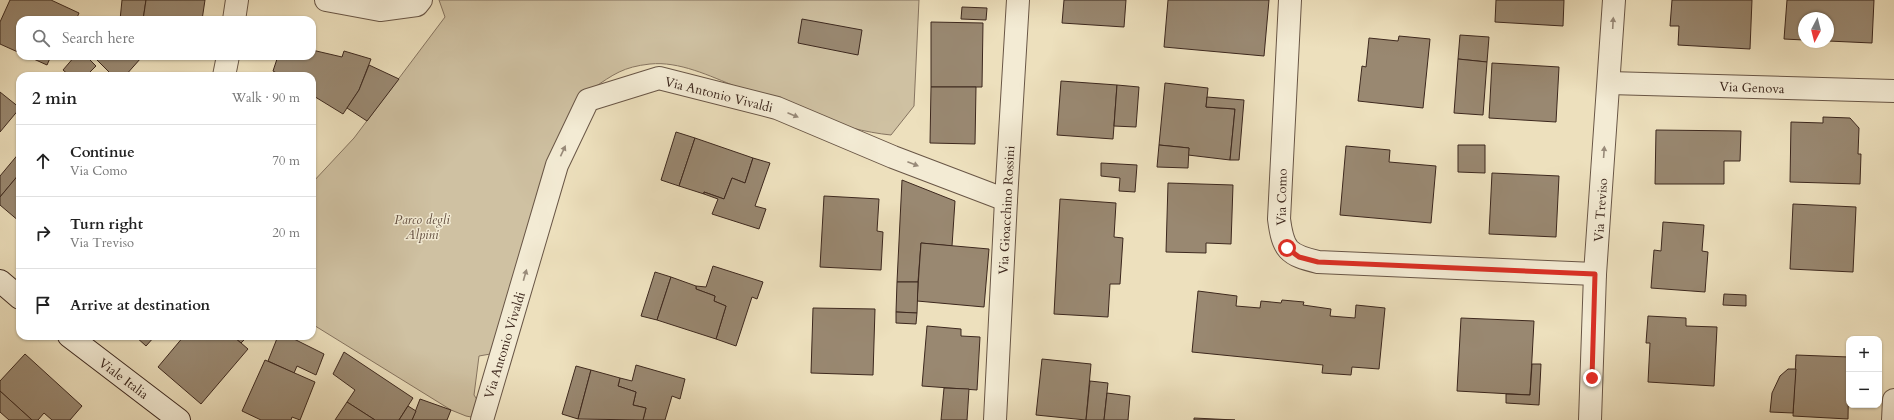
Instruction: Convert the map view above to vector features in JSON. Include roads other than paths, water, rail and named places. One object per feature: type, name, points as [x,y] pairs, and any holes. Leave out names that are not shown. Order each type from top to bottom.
[{"type":"street","points":[[235,16],[237,0]]},
{"type":"street","points":[[326,0],[380,10],[417,5],[421,0]]},
{"type":"street","name":"Via Gioacchino Rossini","points":[[995,420],[1018,0]]},
{"type":"street","name":"Via Como","points":[[1290,0],[1279,219],[1281,240],[1287,248],[1299,257],[1318,262],[1595,274]]},
{"type":"street","name":"Via Treviso","points":[[1590,420],[1595,274],[1614,0]]},
{"type":"street","points":[[225,72],[227,60]]},
{"type":"street","name":"Via Antonio Vivaldi","points":[[482,420],[557,165],[588,100],[659,78],[777,108],[893,156],[1006,200]]},
{"type":"street","name":"Via Genova","points":[[1609,83],[1894,91]]},
{"type":"street","points":[[0,282],[16,295]]},
{"type":"street","name":"Viale Italia","points":[[74,340],[179,420]]},
{"type":"street","points":[[1893,420],[1894,400]]},
{"type":"park label","name":"Parco degli Alpini","points":[[422,226]]}]
